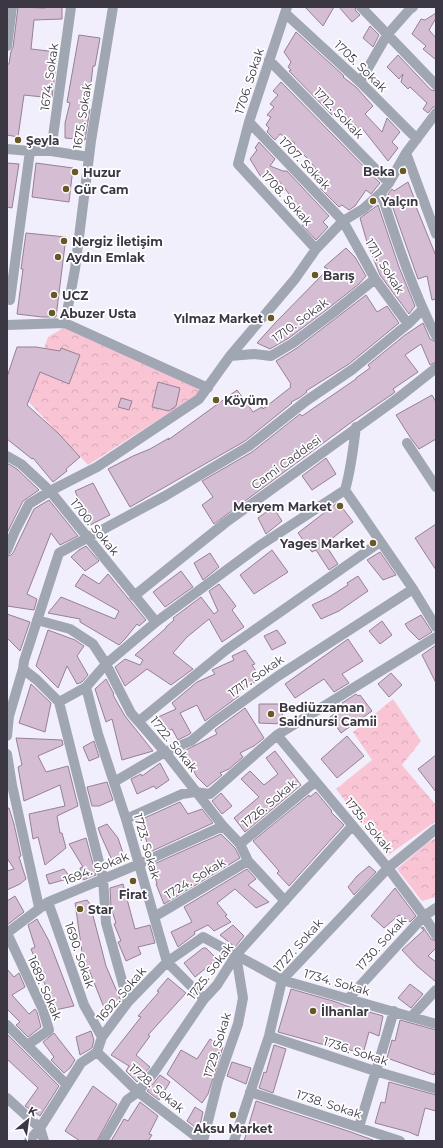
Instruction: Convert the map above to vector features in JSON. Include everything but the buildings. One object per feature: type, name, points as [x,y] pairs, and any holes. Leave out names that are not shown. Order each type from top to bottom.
[{"type":"street","points":[[7,46],[12,7]]},
{"type":"street","name":"1674. Sokak","points":[[51,151],[71,7]]},
{"type":"street","name":"1675. Sokak","points":[[65,323],[75,269],[89,157],[113,7]]},
{"type":"street","points":[[361,7],[436,85]]},
{"type":"street","points":[[360,82],[387,35],[411,8]]},
{"type":"street","name":"1706. Sokak","points":[[238,164],[249,122],[286,10]]},
{"type":"street","name":"1705. Sokak","points":[[286,10],[417,139]]},
{"type":"street","name":"1712. Sokak","points":[[269,60],[390,183]]},
{"type":"street","points":[[7,550],[14,531],[29,504],[50,491],[97,467],[199,399],[230,356],[295,279],[316,249],[343,221],[363,208],[381,193],[390,183],[406,153],[436,113]]},
{"type":"street","name":"1707. Sokak","points":[[249,122],[343,221]]},
{"type":"street","points":[[7,148],[30,151],[51,151],[89,157]]},
{"type":"street","points":[[10,300],[30,151]]},
{"type":"street","points":[[406,153],[436,234]]},
{"type":"street","name":"1708. Sokak","points":[[238,164],[316,249]]},
{"type":"street","points":[[381,193],[403,260],[436,336]]},
{"type":"street","name":"1711. Sokak","points":[[343,221],[375,278],[408,324]]},
{"type":"street","name":"1710. Sokak","points":[[230,356],[254,354],[270,356],[293,343],[375,278]]},
{"type":"street","points":[[7,736],[8,715],[59,553],[165,496],[249,446],[306,401],[353,369],[408,324],[423,309]]},
{"type":"street","points":[[7,325],[65,323],[208,388]]},
{"type":"street","name":"Cami Caddesi","points":[[134,596],[225,523],[398,398],[436,368]]},
{"type":"street","points":[[59,702],[86,688],[106,664],[156,622],[259,546],[345,490],[351,471],[351,457],[356,428]]},
{"type":"street","points":[[407,443],[436,487]]},
{"type":"street","name":"1700. Sokak","points":[[7,456],[21,464],[50,491],[156,622]]},
{"type":"street","points":[[345,490],[413,589],[436,626]]},
{"type":"street","points":[[139,721],[226,650],[380,542]]},
{"type":"street","name":"1717. Sokak","points":[[114,782],[166,752],[191,741],[214,722],[278,676],[413,589]]},
{"type":"street","name":"1722. Sokak","points":[[37,620],[70,630],[93,644],[106,664],[131,713],[166,752],[195,792],[240,844],[248,861],[285,901]]},
{"type":"street","points":[[126,819],[182,794],[195,792],[210,794],[277,735],[436,637]]},
{"type":"street","points":[[23,669],[37,680],[59,702],[103,878],[106,923],[128,1002]]},
{"type":"street","name":"1723. Sokak","points":[[86,688],[98,734],[126,819],[167,962],[204,999]]},
{"type":"street","name":"1735. Sokak","points":[[277,735],[388,868],[424,916],[436,935]]},
{"type":"street","name":"1690. Sokak","points":[[7,754],[12,785],[44,905],[84,1005],[102,1036]]},
{"type":"street","name":"1726. Sokak","points":[[240,844],[315,782]]},
{"type":"street","name":"1694. Sokak","points":[[7,933],[44,905],[223,826]]},
{"type":"street","name":"1725. Sokak","points":[[103,1141],[128,1100],[138,1092],[155,1071],[204,999],[217,985],[236,955],[352,826]]},
{"type":"street","name":"1727. Sokak","points":[[234,1141],[269,1036],[282,980],[388,868],[436,829]]},
{"type":"street","name":"1724. Sokak","points":[[154,917],[248,861]]},
{"type":"street","name":"1730. Sokak","points":[[348,999],[424,916],[436,908]]},
{"type":"street","name":"1689. Sokak","points":[[7,933],[43,1010],[49,1030],[27,1045]]},
{"type":"street","name":"1692. Sokak","points":[[97,1052],[102,1036],[128,1002],[167,962],[203,937],[236,955]]},
{"type":"street","name":"1734. Sokak","points":[[236,955],[282,980],[436,1024]]},
{"type":"street","name":"1729. Sokak","points":[[203,1141],[218,1081],[238,1024],[243,998],[236,955]]},
{"type":"street","points":[[411,1017],[436,990]]},
{"type":"street","points":[[360,1127],[375,1071],[394,1011]]},
{"type":"street","points":[[7,1025],[67,1085]]},
{"type":"street","name":"1736. Sokak","points":[[269,1036],[375,1071],[436,1089]]},
{"type":"street","points":[[29,1141],[40,1128],[82,1063],[97,1052]]},
{"type":"street","name":"1728. Sokak","points":[[97,1052],[138,1092],[203,1141]]},
{"type":"street","name":"1738. Sokak","points":[[250,1092],[400,1141]]},
{"type":"street","points":[[7,1098],[40,1128],[44,1141]]},
{"type":"green space","points":[[70,324],[206,384],[195,396],[88,465],[26,399],[48,337]]},
{"type":"green space","points":[[393,699],[421,741],[402,765],[436,805],[436,821],[387,856],[336,789],[372,760],[353,732]]},
{"type":"green space","points":[[436,838],[436,897],[422,901],[397,869],[427,843]]},
{"type":"place","name":"Şeyla","points":[[18,140]]},
{"type":"place","name":"Beka","points":[[403,171]]},
{"type":"place","name":"Huzur","points":[[75,172]]},
{"type":"place","name":"Gür Cam","points":[[66,189]]},
{"type":"place","name":"Yalçın","points":[[373,201]]},
{"type":"place","name":"Nergiz İletişim","points":[[64,241]]},
{"type":"place","name":"Aydın Emlak","points":[[58,257]]},
{"type":"place","name":"Barış","points":[[315,275]]},
{"type":"place","name":"UCZ","points":[[54,295]]},
{"type":"place","name":"Abuzer Usta","points":[[52,313]]},
{"type":"place","name":"Yılmaz Market","points":[[271,318]]},
{"type":"place","name":"Köyüm","points":[[216,400]]},
{"type":"place","name":"Meryem Market","points":[[340,506]]},
{"type":"place","name":"Yages Market","points":[[373,543]]},
{"type":"place","name":"Bediüzzaman Saidnursi Camii","points":[[271,714]]},
{"type":"place","name":"Firat","points":[[133,881]]},
{"type":"place","name":"Star","points":[[80,909]]},
{"type":"place","name":"İlhanlar","points":[[313,1011]]},
{"type":"place","name":"Aksu Market","points":[[233,1115]]}]
